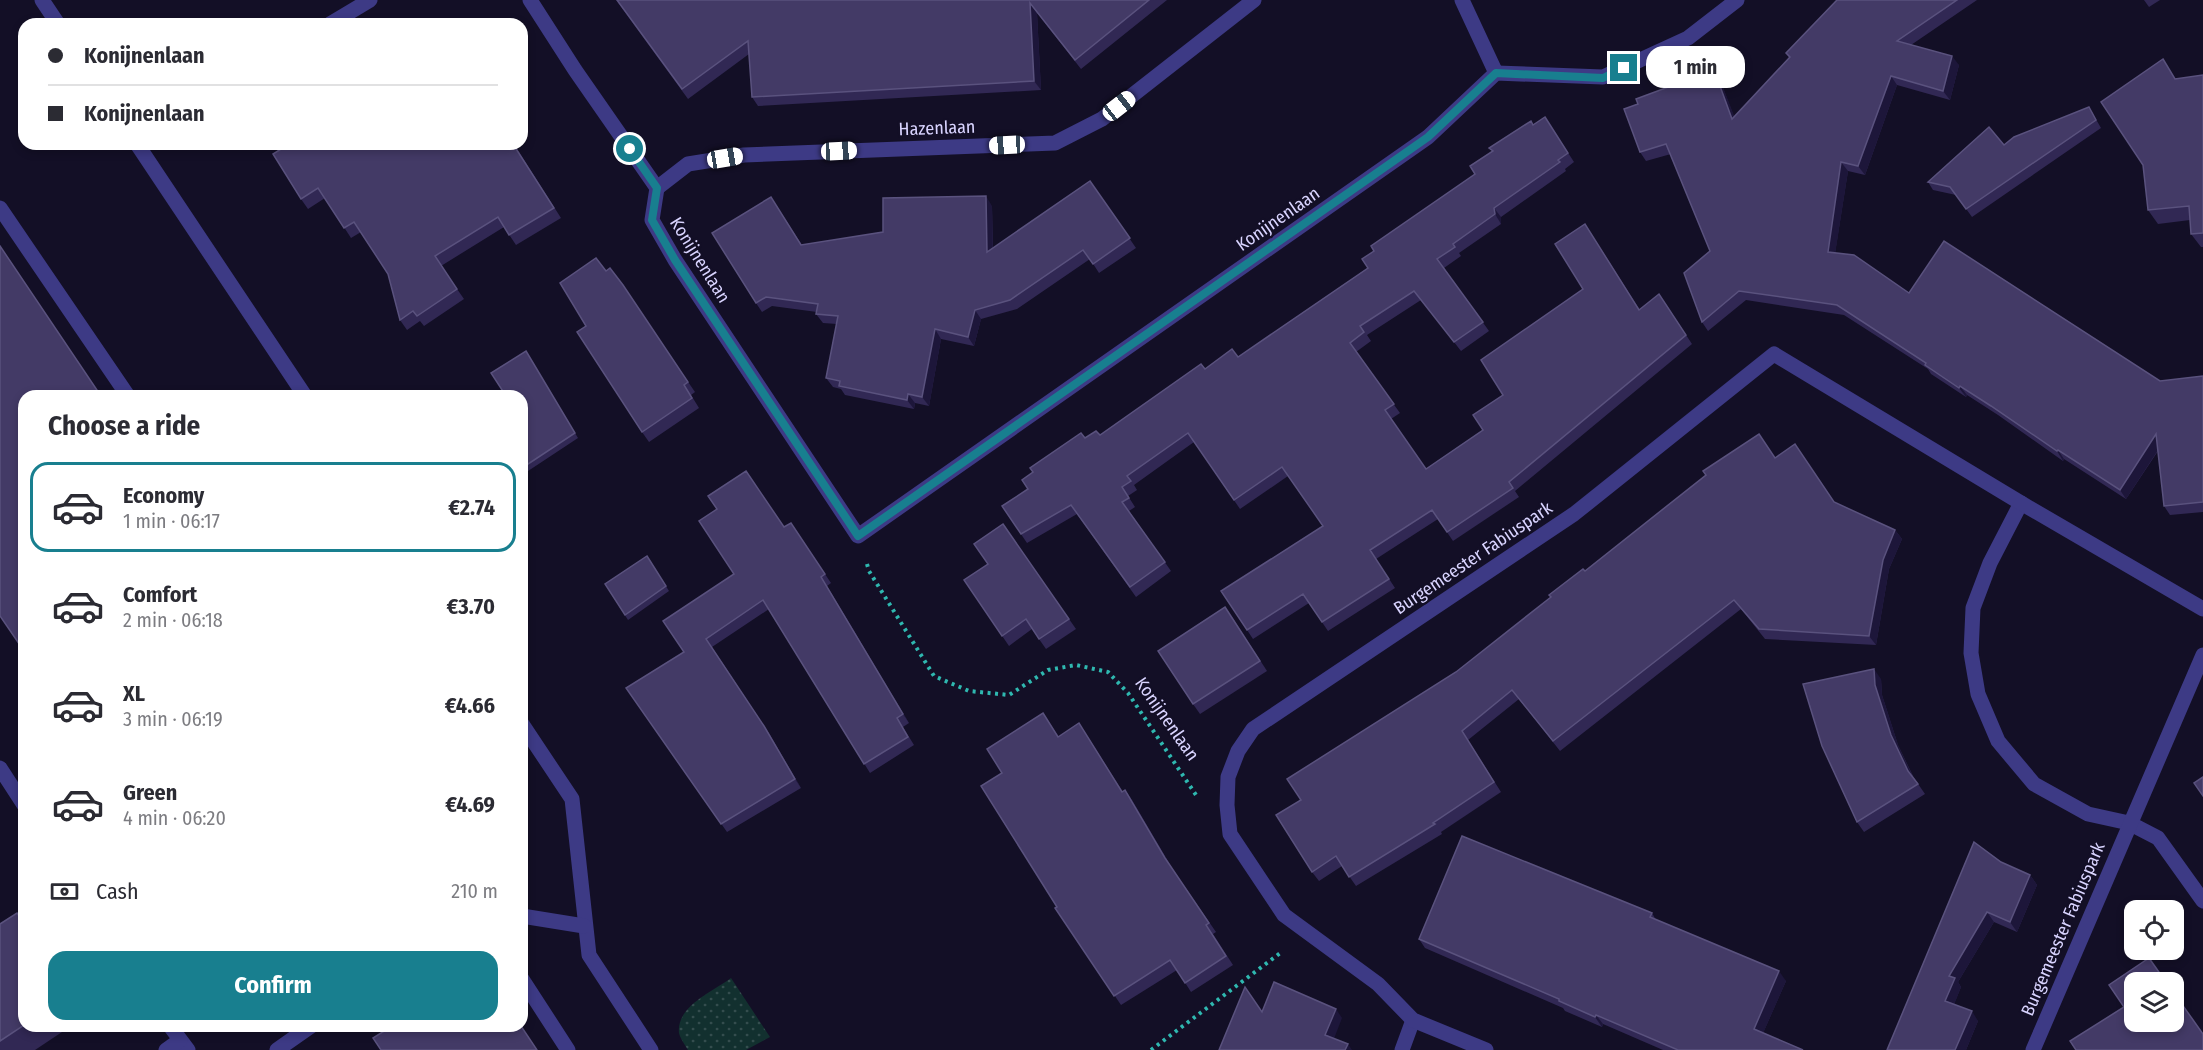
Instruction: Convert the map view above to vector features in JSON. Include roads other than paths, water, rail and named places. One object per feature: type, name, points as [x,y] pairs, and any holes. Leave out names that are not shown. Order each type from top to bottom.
[{"type":"street","points":[[42,0],[54,18]]},
{"type":"street","points":[[340,18],[370,0]]},
{"type":"street","points":[[530,0],[575,70],[657,188]]},
{"type":"street","name":"Hazenlaan","points":[[657,188],[688,164],[744,155],[1055,143],[1102,119],[1254,0]]},
{"type":"street","points":[[1462,0],[1496,73],[1603,78],[1688,38],[1737,0]]},
{"type":"street","name":"Konijnenlaan","points":[[657,188],[652,220],[675,260],[858,536],[1428,137],[1496,73]]},
{"type":"street","points":[[141,150],[301,390]]},
{"type":"street","points":[[0,208],[124,390]]},
{"type":"street","name":"Burgemeester Fabiuspark","points":[[1486,1050],[1413,1020],[1378,984],[1284,915],[1230,834],[1227,805],[1228,777],[1238,751],[1253,729],[1574,514],[1774,354],[2021,503],[2203,609]]},
{"type":"street","name":"Burgemeester Fabiuspark","points":[[2021,503],[1990,563],[1973,609],[1971,653],[1978,694],[1998,741],[2034,784],[2088,814],[2129,823],[2158,838],[2203,901]]},
{"type":"street","name":"Burgemeester Fabiuspark","points":[[2033,1050],[2203,655]]},
{"type":"street","points":[[528,733],[572,799],[584,926],[589,955],[651,1050]]},
{"type":"street","points":[[0,768],[18,795]]},
{"type":"street","points":[[528,917],[584,926]]},
{"type":"street","points":[[528,988],[568,1050]]},
{"type":"street","points":[[1402,1050],[1413,1020]]},
{"type":"street","points":[[166,1050],[184,1045],[174,1032]]},
{"type":"street","points":[[277,1050],[302,1032]]}]
